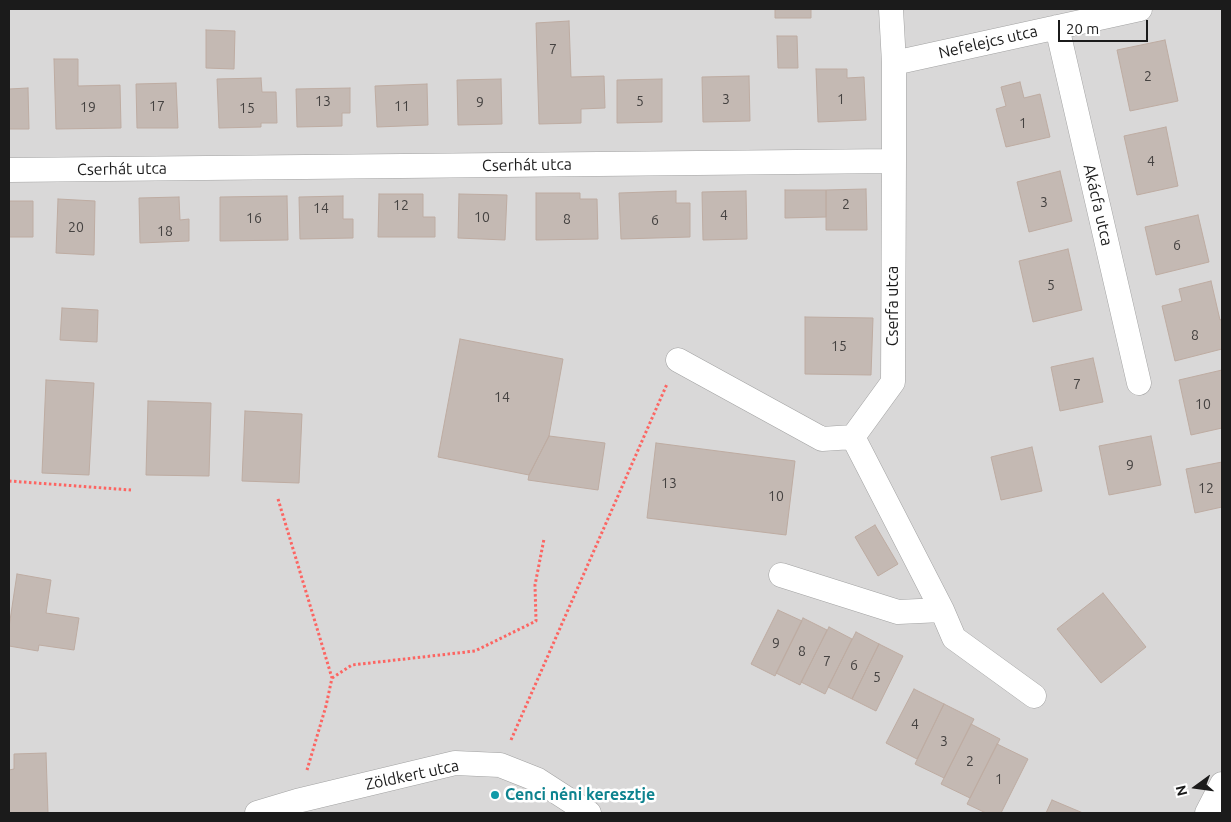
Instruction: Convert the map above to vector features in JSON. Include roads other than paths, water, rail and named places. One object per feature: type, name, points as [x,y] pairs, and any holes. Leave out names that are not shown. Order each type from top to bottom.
[{"type":"street","points":[[891,9],[894,63],[894,161]]},
{"type":"street","name":"Nefelejcs utca","points":[[894,63],[1140,9]]},
{"type":"street","name":"Akácfa utca","points":[[1057,27],[1139,383]]},
{"type":"street","name":"Cserhát utca","points":[[9,170],[894,161]]},
{"type":"street","name":"Cserfa utca","points":[[853,436],[893,382],[894,161]]},
{"type":"street","points":[[678,360],[822,439],[853,436],[942,610],[954,638],[1034,696]]},
{"type":"street","points":[[780,575],[898,612],[942,610]]},
{"type":"street","name":"Zöldkert utca","points":[[256,813],[297,801],[455,763],[500,766],[538,780],[589,813]]},
{"type":"street","points":[[1207,813],[1222,784]]},
{"type":"place","name":"Cenci néni keresztje","points":[[495,795]]}]
